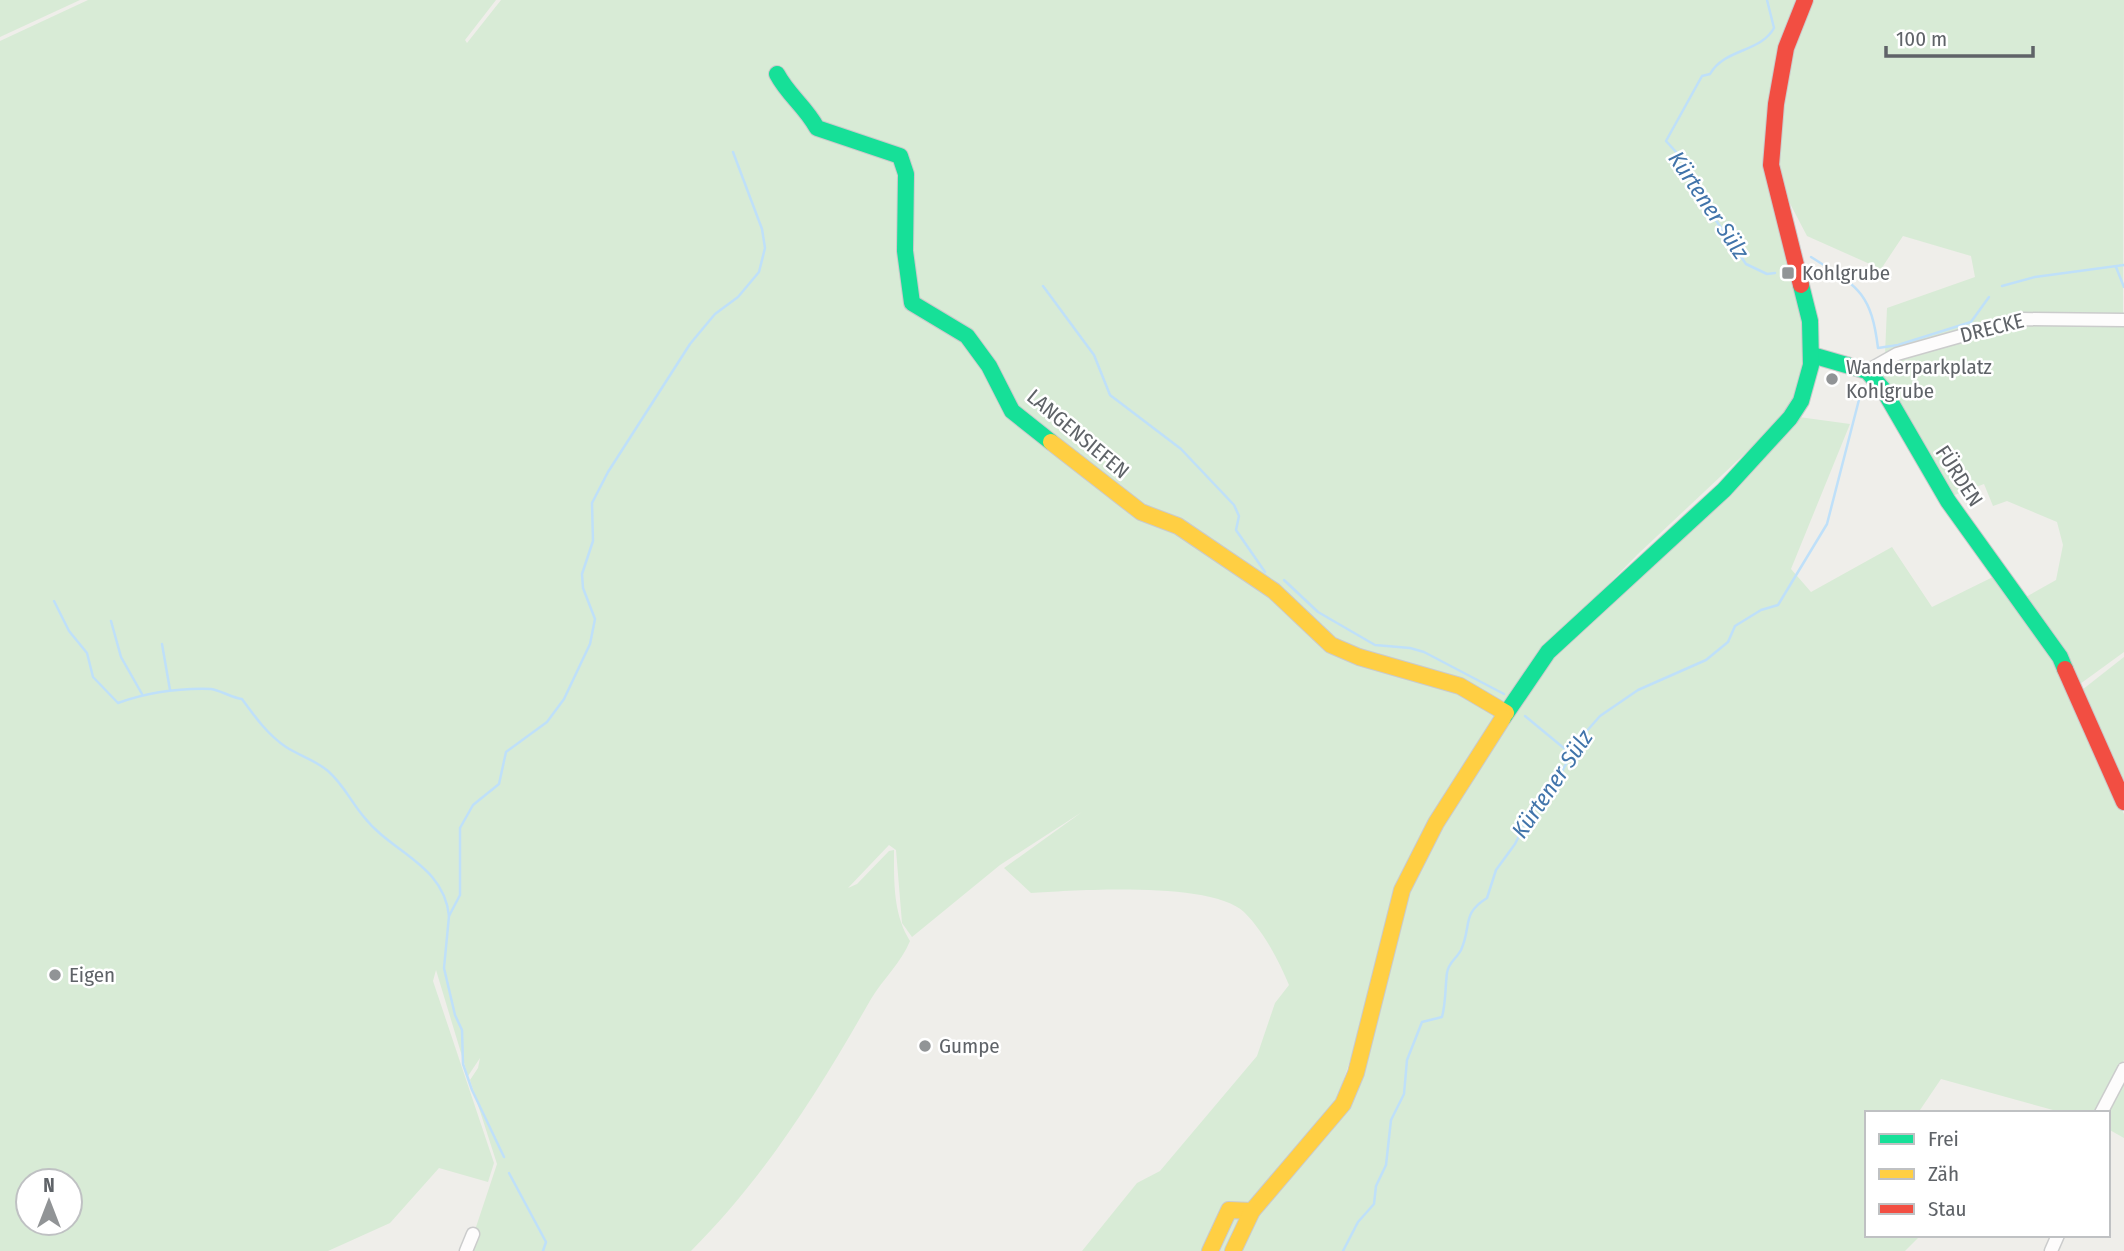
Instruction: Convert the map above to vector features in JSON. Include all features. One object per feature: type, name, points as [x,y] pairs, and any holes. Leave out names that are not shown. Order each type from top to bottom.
[{"type":"street","points":[[1233,1251],[1252,1211],[1343,1104],[1356,1073],[1402,890],[1436,823],[1506,713],[1548,652],[1724,490],[1790,418],[1805,391],[1812,355],[1808,309],[1771,166],[1776,104],[1786,48],[1805,0]]},
{"type":"street","name":"LANGENSIEFEN","points":[[777,74],[785,89],[805,106],[817,128],[900,156],[905,174],[905,251],[912,303],[967,336],[989,366],[1012,411],[1142,512],[1178,526],[1274,591],[1331,645],[1359,657],[1395,665],[1460,686],[1506,713]]},
{"type":"street","name":"DRECKE","points":[[1867,371],[1897,354],[2021,319],[2124,320]]},
{"type":"street","points":[[1812,355],[1867,371]]},
{"type":"street","name":"FÜRDEN","points":[[1867,371],[1883,389],[1948,501],[2063,663],[2124,802]]},
{"type":"street","points":[[2102,1111],[2124,1069]]},
{"type":"street","points":[[1210,1251],[1229,1210],[1252,1211]]},
{"type":"street","points":[[466,1251],[473,1234]]},
{"type":"green space","points":[[0,0],[80,0],[0,37]]},
{"type":"green space","points":[[88,0],[496,0],[465,40],[467,43],[501,0],[1805,0],[1787,46],[1809,0],[2124,0],[2123,317],[2012,318],[1885,354],[1887,308],[1975,277],[1971,256],[1903,236],[1881,269],[1807,236],[1771,167],[1770,174],[1802,307],[1805,359],[1797,394],[1770,430],[1638,554],[1545,649],[1504,710],[1461,684],[1359,655],[1333,644],[1284,597],[1281,601],[1329,647],[1358,660],[1395,667],[1459,689],[1501,713],[1459,775],[1395,887],[1355,1046],[1337,1099],[1251,1210],[1227,1210],[1208,1251],[1082,1251],[1137,1183],[1160,1171],[1257,1056],[1275,1003],[1289,985],[1258,928],[1244,912],[1227,902],[1203,896],[1142,890],[1031,893],[1004,868],[1082,812],[1000,865],[912,937],[902,923],[896,850],[889,845],[848,888],[857,884],[889,851],[894,850],[897,909],[904,931],[910,941],[790,1131],[743,1193],[691,1251],[468,1251],[497,1164],[470,1080],[478,1068],[480,1058],[468,1076],[436,970],[433,981],[494,1163],[488,1182],[439,1168],[390,1223],[328,1251],[0,1251],[0,41]],"holes":[[[950,323],[981,350],[998,374],[1012,412],[979,356],[948,326]]]},
{"type":"green space","points":[[2026,321],[2124,322],[2124,652],[2080,684],[2024,598],[2056,580],[2063,545],[2057,522],[2007,501],[1993,506],[1984,484],[1952,496],[1881,379],[1882,370],[1888,362]]},
{"type":"green space","points":[[1799,417],[1850,424],[1791,569],[1811,592],[1892,547],[1932,607],[1997,575],[2051,651],[2124,814],[2124,1060],[2097,1111],[2057,1111],[1941,1079],[1919,1111],[1865,1111],[1865,1237],[1919,1237],[1905,1251],[1235,1251],[1253,1212],[1345,1105],[1405,892],[1439,824],[1552,654]]},
{"type":"green space","points":[[2124,657],[2124,788],[2082,690]]},
{"type":"green space","points":[[2124,1079],[2124,1138],[2110,1130],[2110,1111],[2107,1111]]},
{"type":"green space","points":[[1244,1211],[1231,1251],[1212,1251],[1230,1212]]},
{"type":"waterway","name":"Kürtener Sülz","points":[[1767,0],[1774,28],[1760,42],[1724,59],[1710,74],[1702,76],[1666,141],[1688,165],[1697,193],[1746,264],[1767,274],[1775,273]]},
{"type":"waterway","points":[[504,1157],[472,1090],[463,1064],[462,1030],[455,1015],[444,968],[449,916],[460,895],[460,828],[473,805],[499,784],[506,752],[547,722],[564,699],[590,644],[595,619],[583,588],[582,574],[593,541],[592,503],[608,472],[690,344],[715,314],[738,297],[759,272],[765,248],[762,229],[733,152]]},
{"type":"waterway","name":"Kürtener Sülz","points":[[1811,257],[1840,275],[1859,292],[1871,314],[1878,348],[1898,345],[1971,322],[1989,297]]},
{"type":"waterway","points":[[2002,286],[2035,277],[2124,265]]},
{"type":"waterway","points":[[2116,267],[2124,287]]},
{"type":"waterway","points":[[1043,286],[1094,355],[1110,395],[1181,449],[1234,505],[1239,516],[1236,530],[1265,572]]},
{"type":"waterway","name":"Kürtener Sülz","points":[[1343,1251],[1358,1222],[1374,1204],[1376,1186],[1386,1165],[1391,1120],[1404,1094],[1407,1060],[1422,1022],[1442,1017],[1448,969],[1461,950],[1470,915],[1487,898],[1496,870],[1515,844],[1533,808],[1557,781],[1578,741],[1600,716],[1638,690],[1706,660],[1728,642],[1735,626],[1761,610],[1778,605],[1827,524],[1862,388]]},
{"type":"waterway","points":[[1284,580],[1318,612],[1375,645],[1424,652],[1504,694]]},
{"type":"waterway","points":[[54,601],[69,631],[87,653],[93,677],[118,703],[153,693],[187,689],[211,689],[242,699],[273,737],[328,771],[375,829],[427,872],[438,884],[449,916]]},
{"type":"waterway","points":[[111,621],[121,657],[142,694]]},
{"type":"waterway","points":[[162,644],[170,690]]},
{"type":"waterway","points":[[1525,716],[1571,754]]},
{"type":"waterway","points":[[509,1173],[546,1242],[543,1251]]},
{"type":"traffic: fast","points":[[777,74],[817,128],[900,156],[906,174],[905,251],[912,303],[967,336],[989,366],[1012,411],[1051,442]]},
{"type":"traffic: fast","points":[[1503,718],[1548,652],[1724,490],[1790,418],[1801,401],[1811,365],[1810,321],[1801,285]]},
{"type":"traffic: fast","points":[[1812,355],[1867,371],[1883,389],[1948,501],[2060,657],[2065,669]]},
{"type":"traffic: slow","points":[[1051,442],[1141,512],[1178,526],[1274,591],[1331,645],[1359,657],[1460,686],[1506,713]]},
{"type":"traffic: slow","points":[[1233,1251],[1252,1211],[1343,1104],[1356,1073],[1402,890],[1436,823],[1503,718]]},
{"type":"traffic: slow","points":[[1210,1251],[1229,1210],[1252,1211]]},
{"type":"traffic: jam","points":[[1801,285],[1771,165],[1776,104],[1786,48],[1805,0]]},
{"type":"traffic: jam","points":[[2065,669],[2124,802]]},
{"type":"place","name":"Kohlgrube","points":[[1788,273]]},
{"type":"place","name":"Wanderparkplatz Kohlgrube","points":[[1832,379]]},
{"type":"place","name":"Eigen","points":[[55,975]]},
{"type":"place","name":"Gumpe","points":[[925,1046]]}]
